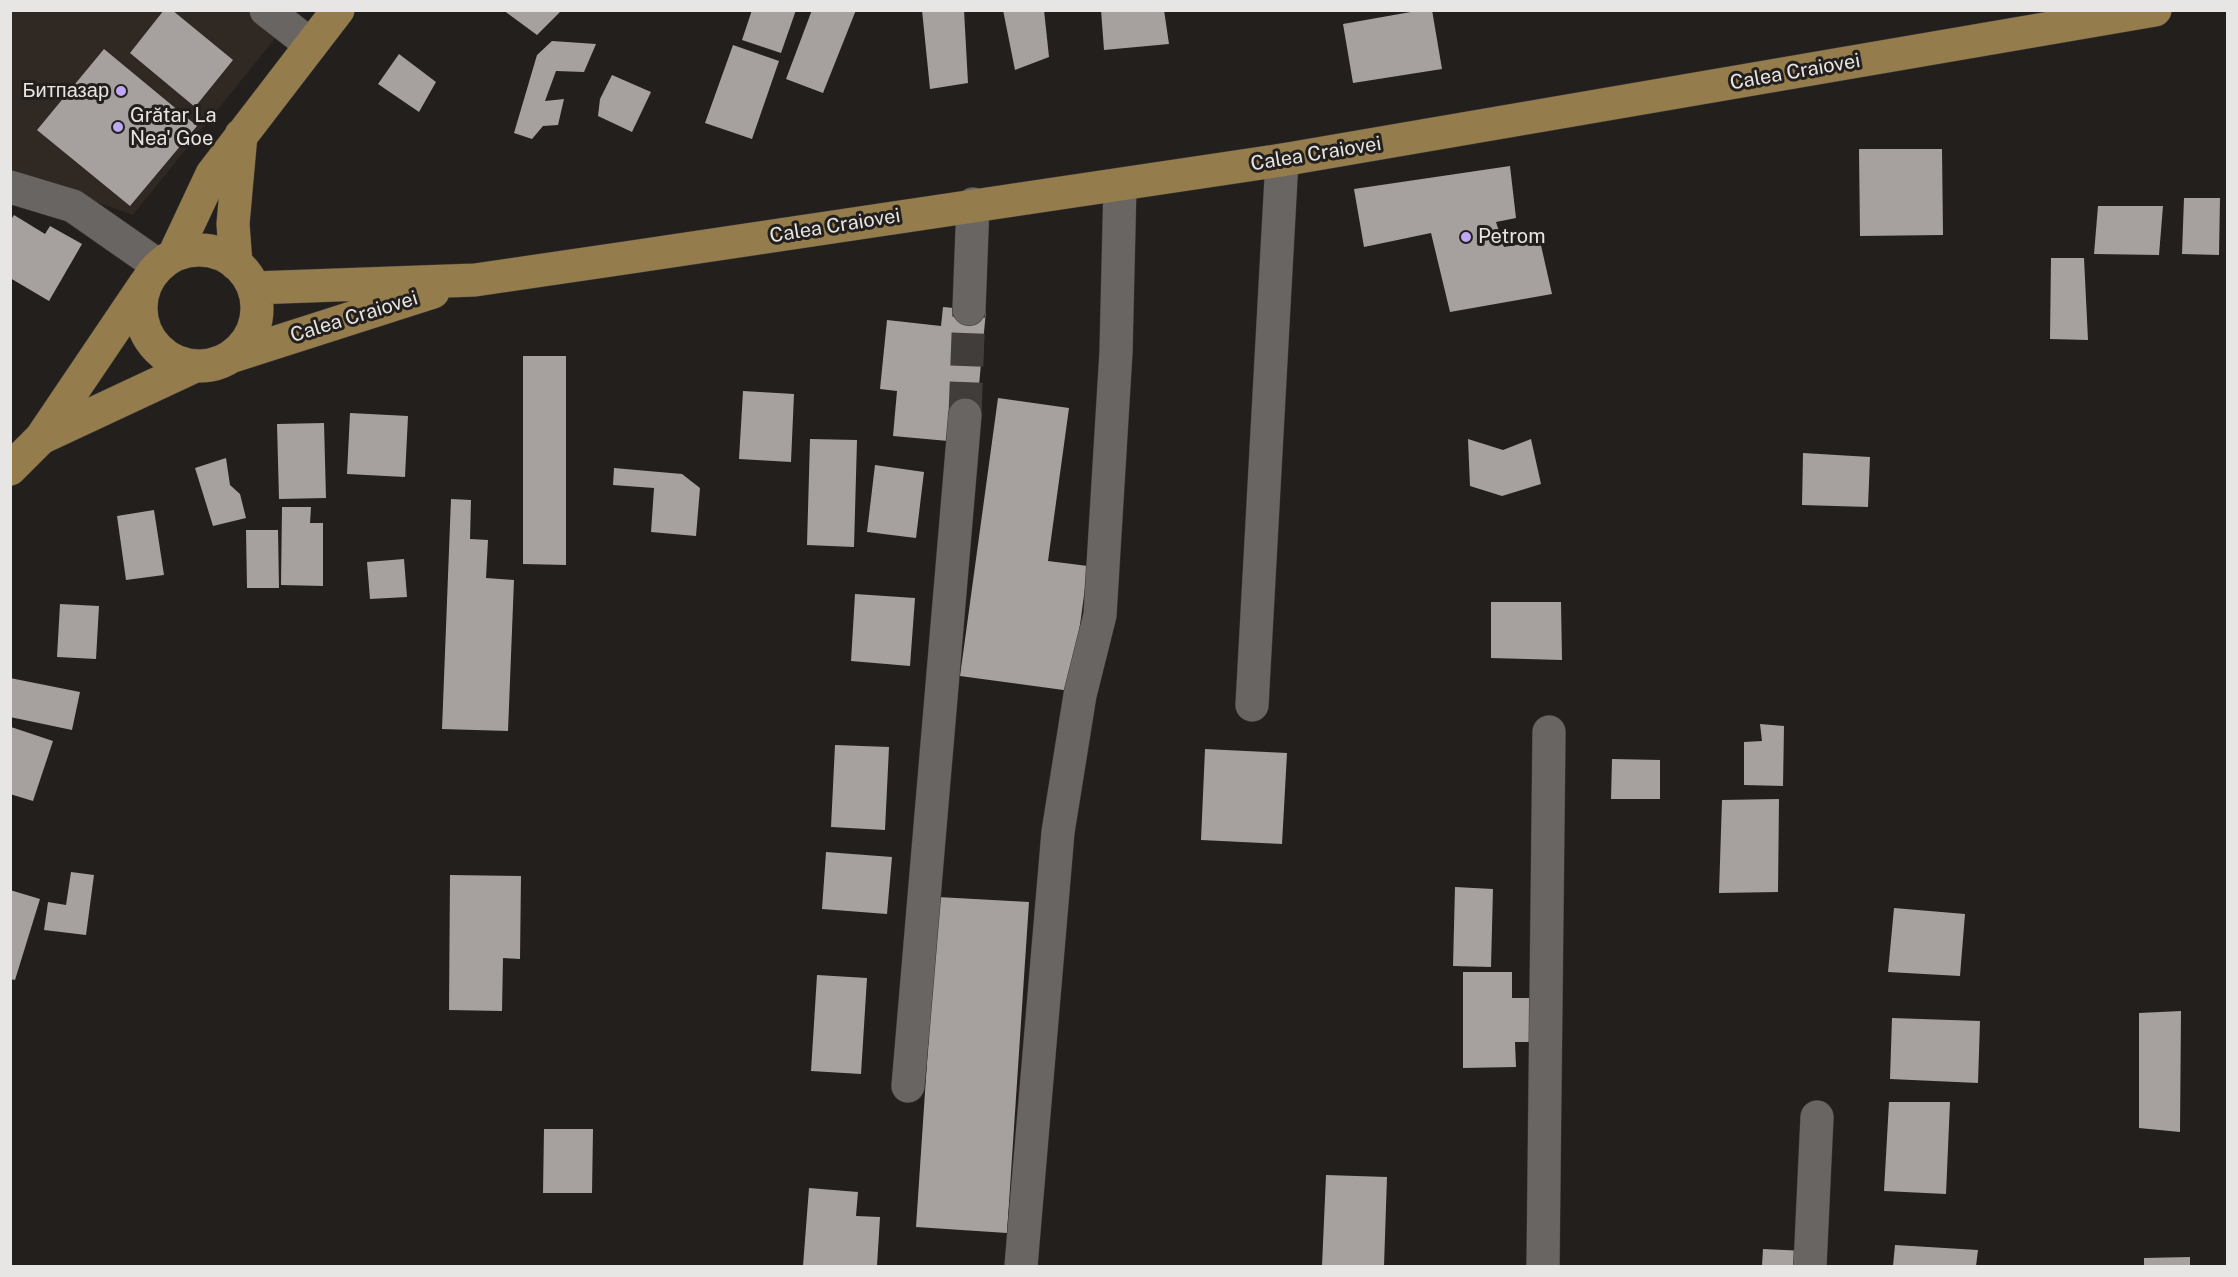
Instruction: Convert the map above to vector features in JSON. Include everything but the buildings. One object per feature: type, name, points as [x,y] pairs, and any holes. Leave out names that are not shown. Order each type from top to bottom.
[{"type":"main road","points":[[241,134],[233,224],[245,276],[257,306],[255,325],[247,342],[233,356],[216,364],[195,366],[176,362],[159,350],[147,334],[142,315],[143,294],[212,174],[241,134],[338,10]]},
{"type":"main road","name":"Calea Craiovei","points":[[233,356],[474,280],[973,204],[1120,185],[1282,160],[2155,10]]},
{"type":"main road","points":[[10,469],[41,438],[161,266],[196,250],[218,253],[245,276]]},
{"type":"main road","name":"Calea Craiovei","points":[[245,276],[474,280]]},
{"type":"main road","points":[[41,438],[195,366]]},
{"type":"street","points":[[266,10],[311,45]]},
{"type":"street","points":[[1251,705],[1282,160]]},
{"type":"street","points":[[1021,1266],[1058,832],[1080,695],[1100,615],[1116,352],[1120,185]]},
{"type":"street","points":[[10,187],[73,206],[161,266]]},
{"type":"street","points":[[969,309],[973,204]]},
{"type":"street","points":[[908,1086],[965,415]]},
{"type":"street","points":[[1543,1266],[1549,732]]},
{"type":"street","points":[[1810,1266],[1817,1117]]},
{"type":"shaded area","name":"Битпазар","points":[[11,11],[297,11],[133,215],[11,172]]},
{"type":"tunnel","points":[[965,415],[969,309]]},
{"type":"place","name":"Битпазар","points":[[121,91]]},
{"type":"place","name":"Grătar La Nea' Goe","points":[[118,127]]},
{"type":"place","name":"Petrom","points":[[1466,237]]}]
